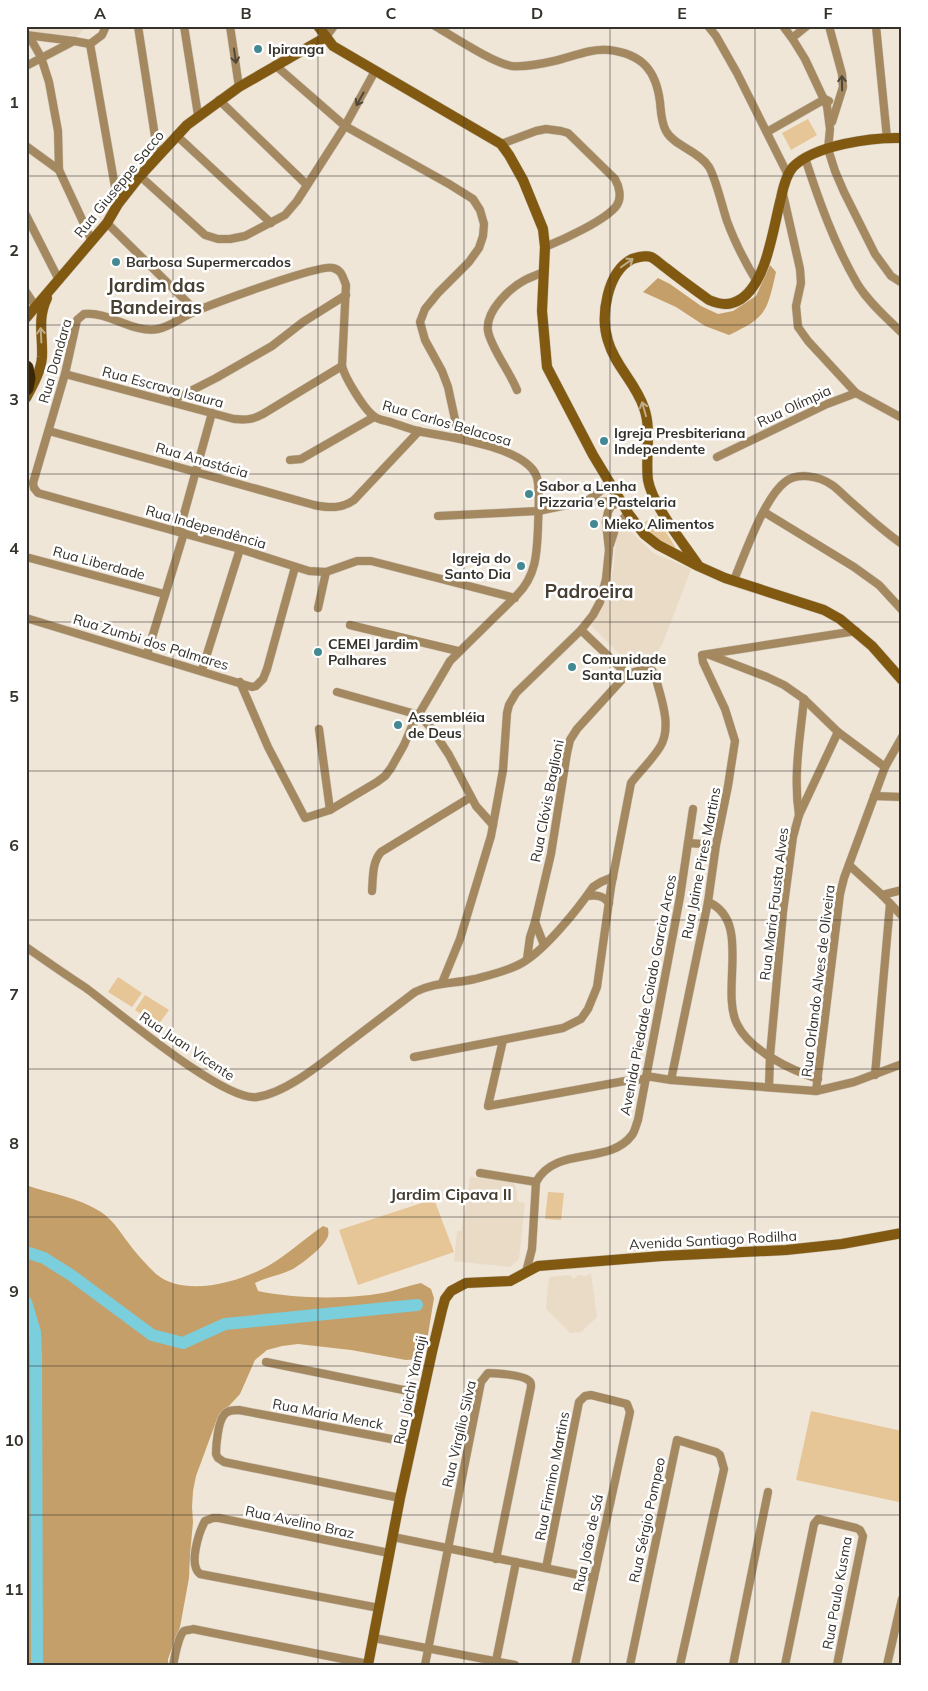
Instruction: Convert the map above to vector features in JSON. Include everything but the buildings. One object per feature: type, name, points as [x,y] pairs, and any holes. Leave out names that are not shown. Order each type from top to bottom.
[{"type":"highway","points":[[26,368],[28,378],[26,388]]},
{"type":"main road","points":[[318,26],[333,46],[501,144],[509,155],[523,180],[543,228],[545,247],[542,312],[547,367],[620,502],[644,534],[658,545],[698,566],[824,610],[840,619],[856,631],[902,680]]},
{"type":"main road","name":"Rua Giuseppe Sacco","points":[[26,318],[107,223],[118,204],[176,135],[198,115],[219,100],[275,65],[326,37]]},
{"type":"main road","points":[[698,566],[657,504],[651,491],[648,480],[645,410],[634,386],[613,355],[607,340],[606,307],[608,292],[615,277],[620,268],[630,260],[644,256],[651,257],[709,300],[728,305],[739,300],[750,292],[764,267],[782,192],[793,167],[805,158],[828,149],[858,141],[902,138]]},
{"type":"main road","points":[[26,398],[38,374],[42,359],[40,321],[42,308],[49,292]]},
{"type":"main road","name":"Avenida Santiago Rodilha","points":[[526,1272],[538,1266],[662,1256],[786,1250],[842,1244],[902,1233]]},
{"type":"main road","name":"Rua Joichi Yamaji","points":[[368,1664],[400,1498],[445,1299],[451,1291],[466,1283],[510,1281],[526,1272]]},
{"type":"street","points":[[28,36],[90,44],[102,35],[106,26]]},
{"type":"street","points":[[138,26],[158,156]]},
{"type":"street","points":[[184,26],[198,115]]},
{"type":"street","points":[[230,26],[239,87]]},
{"type":"street","points":[[326,37],[334,26]]},
{"type":"street","points":[[435,26],[497,61],[512,66],[538,64],[602,50],[627,55],[645,64],[654,75],[657,84],[664,129],[669,136],[702,159],[710,169],[740,253],[757,282]]},
{"type":"street","points":[[708,26],[716,36],[768,132],[788,175]]},
{"type":"street","points":[[783,26],[792,38],[825,99],[830,129]]},
{"type":"street","points":[[792,38],[807,26]]},
{"type":"street","points":[[829,26],[844,87],[833,117],[828,149],[841,185],[876,254],[891,276],[902,283]]},
{"type":"street","points":[[876,26],[887,138]]},
{"type":"street","points":[[28,36],[42,57],[49,82],[58,131],[59,170],[92,241]]},
{"type":"street","points":[[26,66],[74,41]]},
{"type":"street","points":[[90,44],[118,204]]},
{"type":"street","points":[[275,65],[345,126],[449,184],[473,199],[480,210],[484,224],[479,248],[469,262],[425,309],[420,322],[424,340],[442,371],[448,387],[459,438]]},
{"type":"street","points":[[140,176],[204,235],[218,239],[245,236],[285,215],[345,126],[375,71]]},
{"type":"street","points":[[768,132],[825,99]]},
{"type":"street","points":[[825,99],[832,102],[840,100]]},
{"type":"street","points":[[219,100],[307,185]]},
{"type":"street","points":[[501,144],[546,129],[568,133],[615,179],[618,185],[619,197],[617,205],[609,213],[545,247]]},
{"type":"street","points":[[176,135],[271,224]]},
{"type":"street","points":[[26,146],[59,170]]},
{"type":"street","points":[[805,158],[824,214],[859,286],[871,302],[902,333]]},
{"type":"street","points":[[782,192],[800,269],[801,283],[796,306],[798,326],[808,341],[856,393],[902,418]]},
{"type":"street","points":[[26,215],[59,280]]},
{"type":"street","points":[[107,223],[196,311]]},
{"type":"street","name":"Rua Carlos Belacosa","points":[[84,314],[100,316],[144,329],[165,327],[196,311],[306,272],[332,267],[342,274],[346,285],[342,366],[344,375],[354,392],[374,417],[419,431],[459,438],[489,446],[515,456],[530,465],[537,476],[537,547],[533,570],[526,586],[450,661],[412,726],[392,768],[385,776],[330,810],[305,818]]},
{"type":"street","points":[[518,390],[488,330],[490,318],[499,301],[524,280],[543,272]]},
{"type":"street","points":[[26,292],[36,307]]},
{"type":"street","points":[[171,401],[272,346],[302,322],[346,295]]},
{"type":"street","name":"Rua Dandara","points":[[47,496],[35,490],[33,483],[65,374],[77,320],[84,314]]},
{"type":"street","name":"Rua Escrava Isaura","points":[[65,374],[234,419],[247,420],[255,419],[342,366]]},
{"type":"street","name":"Rua Olímpia","points":[[717,457],[827,404],[856,393]]},
{"type":"street","points":[[147,654],[212,413]]},
{"type":"street","points":[[290,460],[301,459],[374,417]]},
{"type":"street","name":"Rua Anastácia","points":[[49,431],[314,505],[332,507],[348,504],[364,491],[419,431]]},
{"type":"street","points":[[734,580],[754,529],[784,483],[792,478],[802,476],[814,477],[832,484],[902,544]]},
{"type":"street","points":[[587,501],[610,484]]},
{"type":"street","name":"Rua Independência","points":[[47,496],[181,532],[309,571],[326,572],[358,561],[370,561],[515,598]]},
{"type":"street","points":[[438,516],[538,510],[587,501],[620,502]]},
{"type":"street","points":[[442,983],[460,939],[493,825],[503,770],[509,705],[516,693],[593,616],[600,602],[606,579],[609,550],[606,522],[608,512],[611,506],[620,502]]},
{"type":"street","points":[[764,512],[854,567],[879,586],[902,610]]},
{"type":"street","points":[[609,550],[616,529],[628,513]]},
{"type":"street","points":[[202,670],[240,549]]},
{"type":"street","name":"Rua Liberdade","points":[[26,557],[164,594]]},
{"type":"street","points":[[240,682],[256,686],[263,680],[295,566]]},
{"type":"street","points":[[318,608],[326,572]]},
{"type":"street","name":"Rua Zumbi dos Palmares","points":[[26,618],[240,682],[268,747],[305,818]]},
{"type":"street","points":[[350,625],[458,651]]},
{"type":"street","points":[[414,1057],[563,1028],[581,1019],[588,1009],[597,987],[613,877],[631,784],[657,751],[664,737],[665,717],[656,675],[652,670],[648,668],[627,674],[581,630]]},
{"type":"street","points":[[705,655],[856,631]]},
{"type":"street","points":[[437,645],[450,661]]},
{"type":"street","points":[[705,655],[784,685],[804,700],[838,732],[885,768]]},
{"type":"street","name":"Rua Jaime Pires Martins","points":[[671,1080],[708,902],[716,845],[735,741],[724,709],[703,662],[705,655]]},
{"type":"street","name":"Rua Clóvis Baglioni","points":[[527,959],[530,937],[551,854],[570,740],[583,722],[627,674]]},
{"type":"street","points":[[337,692],[418,715],[432,729],[449,754],[476,806],[493,825]]},
{"type":"street","points":[[799,814],[796,792],[796,768],[804,700]]},
{"type":"street","points":[[319,729],[330,810]]},
{"type":"street","name":"Rua Maria Fausta Alves","points":[[769,1087],[783,912],[793,837],[799,814],[838,732]]},
{"type":"street","name":"Rua Orlando Alves de Oliveira","points":[[816,1090],[840,894],[885,768],[902,737]]},
{"type":"street","points":[[874,796],[902,797]]},
{"type":"street","points":[[372,890],[375,863],[377,856],[381,852],[471,797]]},
{"type":"street","name":"Avenida Piedade Coiado Garcia Arcos","points":[[536,1182],[541,1173],[550,1165],[610,1149],[627,1140],[633,1133],[638,1120],[680,897],[693,809]]},
{"type":"street","points":[[688,843],[716,845]]},
{"type":"street","points":[[849,865],[902,916]]},
{"type":"street","name":"Rua Juan Vicente","points":[[26,948],[86,988],[179,1058],[225,1088],[248,1098],[264,1096],[290,1084],[415,992],[442,983],[474,979],[508,969],[527,959],[544,945],[593,887],[613,877]]},
{"type":"street","points":[[882,895],[902,890]]},
{"type":"street","points":[[587,896],[602,896],[609,902]]},
{"type":"street","points":[[708,902],[716,906],[724,914],[729,924],[732,952],[732,1008],[737,1024],[751,1042],[770,1056],[818,1079]]},
{"type":"street","points":[[875,1075],[890,904]]},
{"type":"street","points":[[535,922],[544,945]]},
{"type":"street","points":[[449,969],[454,975],[474,979]]},
{"type":"street","points":[[503,1040],[488,1106],[646,1078],[816,1090],[841,1086],[902,1064]]},
{"type":"street","points":[[480,1173],[536,1182],[532,1249],[526,1272]]},
{"type":"street","points":[[266,1362],[423,1394]]},
{"type":"street","name":"Rua Virgílio Silva","points":[[424,1665],[481,1382],[488,1373],[526,1379],[531,1383],[496,1559]]},
{"type":"street","name":"Rua Firmino Martins","points":[[546,1568],[579,1402],[585,1396],[591,1395],[627,1404],[630,1412],[627,1426]]},
{"type":"street","name":"Rua Maria Menck","points":[[400,1498],[224,1462],[216,1454],[221,1422],[224,1414],[239,1410],[412,1443]]},
{"type":"street","name":"Rua João de Sá","points":[[575,1665],[627,1426]]},
{"type":"street","name":"Rua Sérgio Pompeo","points":[[630,1665],[677,1440],[716,1452],[720,1455],[724,1469],[680,1665]]},
{"type":"street","points":[[733,1665],[768,1492]]},
{"type":"street","name":"Rua Avelino Braz","points":[[379,1608],[200,1574],[197,1572],[194,1563],[200,1530],[205,1521],[214,1518],[224,1519],[390,1553]]},
{"type":"street","name":"Rua Paulo Kusma","points":[[785,1665],[815,1522],[818,1519],[856,1528],[862,1533],[863,1541],[837,1665]]},
{"type":"street","points":[[393,1537],[594,1578]]},
{"type":"street","points":[[496,1661],[516,1562]]},
{"type":"street","points":[[887,1665],[902,1599]]},
{"type":"street","points":[[173,1665],[178,1643],[183,1633],[193,1629],[368,1664]]},
{"type":"street","points":[[374,1638],[428,1648],[483,1662],[496,1661],[515,1665]]},
{"type":"shaded area","points":[[26,26],[88,26],[77,36],[26,31]]},
{"type":"shaded area","points":[[808,119],[817,135],[791,150],[782,133]]},
{"type":"shaded area","points":[[770,265],[776,272],[770,296],[763,312],[751,324],[729,335],[705,326],[676,307],[643,292],[658,278],[670,284],[701,306],[718,314],[733,311],[756,296]]},
{"type":"shaded area","points":[[656,516],[677,550],[663,544],[643,523]]},
{"type":"shaded area","points":[[627,528],[653,553],[691,569],[662,645],[651,663],[626,661],[591,625],[601,611],[613,570],[617,534]]},
{"type":"shaded area","points":[[118,977],[142,993],[132,1007],[108,992]]},
{"type":"shaded area","points":[[145,995],[169,1010],[158,1025],[135,1010]]},
{"type":"shaded area","points":[[470,1177],[509,1181],[515,1184],[517,1201],[525,1203],[519,1259],[510,1267],[454,1261],[457,1231],[461,1231]]},
{"type":"shaded area","points":[[26,1185],[74,1199],[101,1212],[115,1224],[136,1252],[156,1274],[168,1281],[182,1285],[212,1285],[256,1272],[282,1257],[323,1226],[328,1228],[326,1240],[308,1259],[293,1269],[255,1283],[258,1291],[289,1296],[343,1297],[377,1294],[421,1283],[431,1289],[434,1298],[425,1353],[421,1359],[406,1360],[351,1350],[298,1344],[267,1350],[255,1360],[240,1394],[217,1419],[196,1476],[193,1491],[189,1578],[180,1627],[168,1659],[168,1665],[26,1665]]},
{"type":"shaded area","points":[[548,1192],[564,1193],[561,1220],[545,1219]]},
{"type":"shaded area","points":[[434,1199],[454,1252],[358,1285],[339,1230]]},
{"type":"shaded area","points":[[589,1273],[591,1274],[597,1317],[581,1332],[570,1333],[546,1309],[549,1277],[570,1275],[574,1279],[578,1275],[587,1276]]},
{"type":"shaded area","points":[[811,1411],[902,1431],[902,1489],[899,1502],[796,1480]]},
{"type":"waterway","points":[[26,1252],[44,1258],[71,1275],[152,1335],[183,1343],[225,1324],[417,1305]]},
{"type":"waterway","points":[[26,1302],[35,1332],[36,1354],[37,1665]]},
{"type":"place","name":"Ipiranga","points":[[258,49]]},
{"type":"place","name":"Barbosa Supermercados","points":[[116,262]]},
{"type":"place","name":"Igreja Presbiteriana Independente","points":[[604,441]]},
{"type":"place","name":"Sabor a Lenha Pizzaria e Pastelaria","points":[[529,494]]},
{"type":"place","name":"Mieko Alimentos","points":[[594,524]]},
{"type":"place","name":"Igreja do Santo Dia","points":[[521,566]]},
{"type":"place","name":"CEMEI Jardim Palhares","points":[[318,652]]},
{"type":"place","name":"Comunidade Santa Luzia","points":[[572,667]]},
{"type":"place","name":"Assembléia de Deus","points":[[398,725]]},
{"type":"district","name":"Jardim das Bandeiras","points":[[156,296]]},
{"type":"district","name":"Padroeira","points":[[589,591]]},
{"type":"district","name":"Jardim Cipava II","points":[[451,1194]]}]
